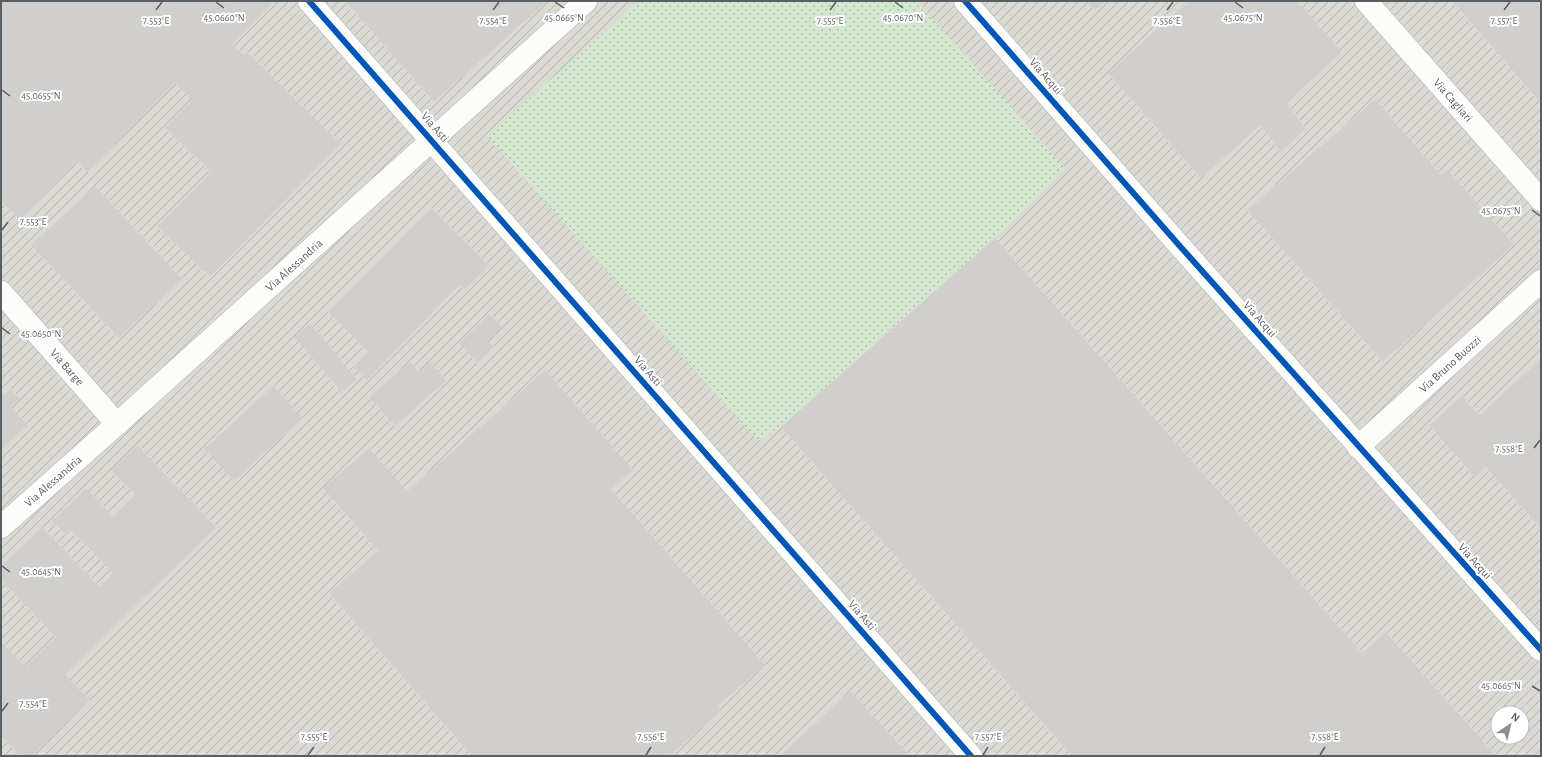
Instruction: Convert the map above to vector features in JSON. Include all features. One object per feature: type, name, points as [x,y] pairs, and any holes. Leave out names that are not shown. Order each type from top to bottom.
[{"type":"street","name":"Via Asti","points":[[309,1],[971,756]]},
{"type":"street","name":"Via Alessandria","points":[[1,526],[117,424],[586,1]]},
{"type":"street","name":"Via Acqui","points":[[965,1],[1358,447],[1541,650]]},
{"type":"street","name":"Via Cagliari","points":[[1366,1],[1541,200]]},
{"type":"street","name":"Via Bruno Buozzi","points":[[1358,447],[1541,281]]},
{"type":"street","name":"Via Barge","points":[[1,292],[117,424]]},
{"type":"shaded area","points":[[1,1],[1541,1],[1541,756],[1,756]]},
{"type":"green space","points":[[639,1],[917,1],[1066,169],[995,238],[781,427],[758,441],[487,136]]},
{"type":"building","points":[[1,1],[274,1],[232,44],[244,55],[247,52],[341,144],[210,277],[157,226],[211,172],[165,128],[192,100],[175,83],[88,172],[77,162],[20,220],[1,201]]},
{"type":"building","points":[[345,1],[548,1],[434,102]]},
{"type":"building","points":[[1087,1],[1105,1],[1095,10]]},
{"type":"building","points":[[1188,1],[1297,1],[1342,52],[1286,103],[1306,129],[1281,152],[1260,126],[1201,178],[1108,73]]},
{"type":"building","points":[[1452,1],[1536,1],[1541,7],[1541,103]]},
{"type":"building","points":[[1375,99],[1441,175],[1448,170],[1514,245],[1383,362],[1247,210]]},
{"type":"building","points":[[95,186],[182,279],[119,338],[31,245]]},
{"type":"building","points":[[431,208],[489,266],[465,290],[460,285],[367,380],[353,367],[368,352],[328,312]]},
{"type":"building","points":[[995,238],[1362,653],[1386,632],[1496,756],[1072,756],[781,427]]},
{"type":"building","points":[[489,314],[502,327],[487,341],[494,347],[478,363],[459,343]]},
{"type":"building","points":[[310,323],[357,379],[342,392],[294,337]]},
{"type":"building","points":[[1541,359],[1541,529],[1486,467],[1475,477],[1429,425],[1462,396],[1479,415]]},
{"type":"building","points":[[410,362],[419,372],[430,362],[446,381],[395,426],[369,397]]},
{"type":"building","points":[[545,370],[633,470],[611,489],[765,665],[718,706],[722,710],[669,756],[472,756],[329,593],[378,551],[323,488],[369,448],[407,491]]},
{"type":"building","points":[[273,386],[303,418],[234,481],[204,449]]},
{"type":"building","points":[[10,389],[20,399],[11,407],[28,425],[1,450],[1,391],[5,395]]},
{"type":"building","points":[[137,445],[216,527],[65,675],[90,700],[32,756],[21,756],[1,736],[1,642],[25,667],[56,637],[1,580],[1,567],[42,527],[100,587],[113,573],[72,531],[67,536],[52,521],[86,488],[113,516],[135,494],[111,470]]},
{"type":"building","points":[[850,691],[910,756],[780,756]]},
{"type":"cycle path","points":[[309,1],[971,756]]},
{"type":"cycle path","points":[[965,1],[1178,244],[1541,650]]}]
